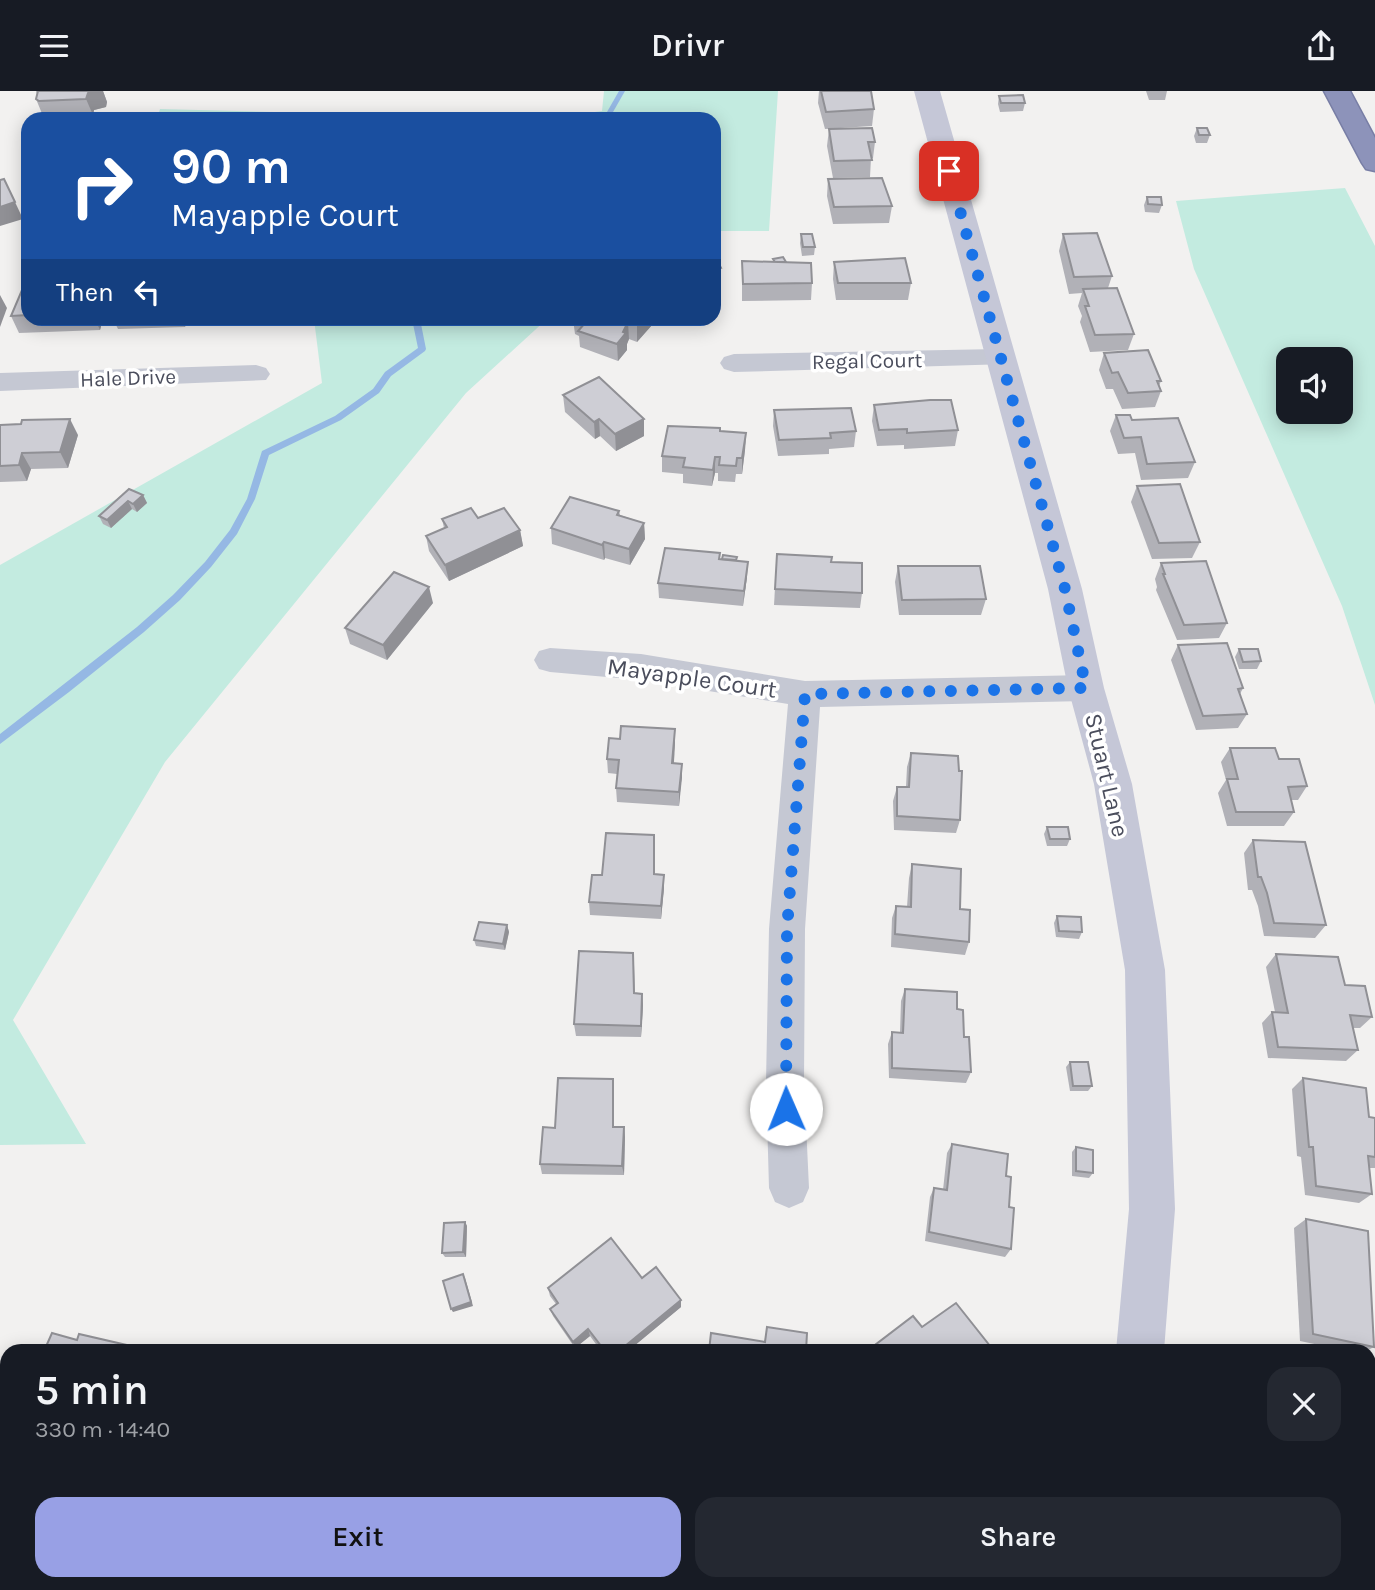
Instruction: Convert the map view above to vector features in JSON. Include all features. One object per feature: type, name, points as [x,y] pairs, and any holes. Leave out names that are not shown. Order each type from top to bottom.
[{"type":"highway","points":[[1337,91],[1375,163]]},
{"type":"street","name":"Stuart Lane","points":[[927,91],[1065,589],[1086,688],[1113,784],[1145,970],[1152,1209],[1140,1344]]},
{"type":"street","name":"Regal Court","points":[[734,363],[999,358]]},
{"type":"street","name":"Hale Drive","points":[[0,382],[256,374]]},
{"type":"street","name":"Mayapple Court","points":[[550,660],[641,667],[805,694],[1086,688]]},
{"type":"street","points":[[789,1188],[785,1082],[787,929],[805,694]]},
{"type":"green space","points":[[604,91],[778,91],[769,231],[721,231],[721,112],[595,112],[602,111]]},
{"type":"green space","points":[[160,109],[275,112],[159,112]]},
{"type":"green space","points":[[1345,188],[1375,246],[1375,705],[1342,606],[1194,269],[1176,201]]},
{"type":"green space","points":[[315,326],[539,326],[466,393],[165,762],[13,1020],[86,1144],[0,1145],[0,565],[322,383]]},
{"type":"building","points":[[38,91],[96,91],[88,93],[86,99],[39,101],[36,99]]},
{"type":"building","points":[[821,91],[871,91],[874,109],[826,112]]},
{"type":"building","points":[[1023,95],[1025,103],[1001,103],[999,96]]},
{"type":"building","points":[[872,128],[875,142],[868,142],[872,160],[834,161],[829,129]]},
{"type":"building","points":[[1197,128],[1207,128],[1210,135],[1199,135]]},
{"type":"building","points":[[882,178],[892,206],[834,207],[828,179]]},
{"type":"building","points":[[4,179],[15,202],[0,207],[0,180]]},
{"type":"building","points":[[1147,197],[1161,197],[1162,205],[1148,204]]},
{"type":"building","points":[[1097,233],[1112,276],[1074,277],[1063,234]]},
{"type":"building","points":[[801,234],[812,234],[815,247],[803,247]]},
{"type":"building","points":[[783,257],[786,262],[775,262],[773,259]]},
{"type":"building","points":[[905,258],[911,283],[838,283],[834,262]]},
{"type":"building","points":[[742,261],[811,263],[812,283],[743,284]]},
{"type":"building","points":[[1117,288],[1134,334],[1095,335],[1085,306],[1089,306],[1083,289]]},
{"type":"building","points":[[21,292],[21,315],[11,316]]},
{"type":"building","points":[[582,326],[626,326],[623,332],[626,333],[617,344],[578,331]]},
{"type":"building","points":[[1148,350],[1161,381],[1157,381],[1161,391],[1128,393],[1118,372],[1112,373],[1104,353]]},
{"type":"building","points":[[599,377],[644,419],[615,434],[599,419],[594,422],[563,395]]},
{"type":"building","points":[[951,400],[958,430],[907,433],[907,429],[879,430],[874,405]]},
{"type":"building","points":[[851,408],[856,431],[830,433],[831,438],[779,440],[774,410]]},
{"type":"building","points":[[1116,415],[1130,415],[1132,420],[1178,418],[1195,462],[1147,464],[1141,437],[1124,438]]},
{"type":"building","points":[[70,419],[60,452],[22,453],[19,465],[0,466],[0,425],[21,424],[22,420]]},
{"type":"building","points":[[668,426],[720,428],[720,431],[746,433],[742,458],[737,458],[736,466],[719,465],[720,457],[715,457],[713,470],[683,467],[685,458],[662,456]]},
{"type":"building","points":[[1180,484],[1200,542],[1159,543],[1137,486]]},
{"type":"building","points":[[129,489],[143,495],[133,504],[128,501],[107,520],[99,516]]},
{"type":"building","points":[[570,497],[619,511],[617,515],[644,523],[629,549],[604,542],[602,545],[551,528]]},
{"type":"building","points":[[471,508],[478,518],[504,508],[520,530],[445,565],[426,536],[447,527],[442,519]]},
{"type":"building","points":[[665,548],[720,553],[719,559],[748,562],[744,591],[658,583]]},
{"type":"building","points":[[777,554],[832,557],[831,562],[862,563],[862,593],[775,589]]},
{"type":"building","points":[[723,555],[737,557],[736,560],[722,559]]},
{"type":"building","points":[[1206,561],[1227,623],[1184,625],[1161,563]]},
{"type":"building","points":[[898,566],[980,566],[986,599],[902,600]]},
{"type":"building","points":[[394,572],[429,587],[383,645],[345,628]]},
{"type":"building","points":[[1227,643],[1243,688],[1238,689],[1247,714],[1203,716],[1178,645]]},
{"type":"building","points":[[1239,649],[1258,649],[1261,661],[1243,662]]},
{"type":"building","points":[[621,726],[675,729],[672,763],[682,764],[679,792],[616,788],[619,760],[607,759],[609,738],[620,739]]},
{"type":"building","points":[[1230,748],[1275,748],[1279,759],[1299,759],[1307,786],[1288,787],[1294,812],[1236,812],[1227,779],[1238,779]]},
{"type":"building","points":[[911,753],[958,756],[959,771],[962,771],[960,820],[897,816],[897,787],[909,787]]},
{"type":"building","points":[[1047,827],[1068,827],[1070,839],[1050,839]]},
{"type":"building","points":[[606,833],[654,835],[654,874],[664,875],[661,906],[589,902],[592,875],[602,875]]},
{"type":"building","points":[[1253,840],[1305,842],[1326,925],[1274,923],[1267,893],[1261,877],[1258,877]]},
{"type":"building","points":[[912,864],[961,869],[960,909],[970,910],[969,942],[895,934],[896,906],[911,907]]},
{"type":"building","points":[[1057,916],[1081,917],[1082,932],[1059,931]]},
{"type":"building","points":[[479,922],[507,925],[503,944],[474,940]]},
{"type":"building","points":[[579,951],[633,953],[634,993],[642,994],[641,1026],[574,1024]]},
{"type":"building","points":[[1276,954],[1338,957],[1345,985],[1365,986],[1372,1017],[1350,1015],[1358,1050],[1278,1047],[1272,1012],[1288,1013]]},
{"type":"building","points":[[905,989],[957,992],[957,1009],[963,1010],[964,1037],[969,1037],[971,1072],[892,1068],[892,1032],[903,1033]]},
{"type":"building","points":[[1070,1062],[1088,1062],[1092,1086],[1073,1086]]},
{"type":"building","points":[[558,1078],[613,1079],[613,1127],[624,1127],[622,1166],[540,1164],[543,1127],[555,1128]]},
{"type":"building","points":[[1303,1078],[1366,1088],[1369,1117],[1375,1118],[1375,1157],[1368,1156],[1372,1194],[1316,1186],[1313,1147],[1309,1147]]},
{"type":"building","points":[[952,1144],[1008,1154],[1006,1176],[1011,1177],[1009,1207],[1014,1208],[1011,1249],[929,1232],[934,1188],[947,1190]]},
{"type":"building","points":[[1076,1147],[1093,1150],[1093,1173],[1076,1171]]},
{"type":"building","points":[[1306,1219],[1368,1231],[1374,1344],[1360,1344],[1313,1334]]},
{"type":"building","points":[[465,1222],[463,1252],[442,1253],[444,1223]]},
{"type":"building","points":[[611,1238],[642,1278],[656,1267],[681,1300],[628,1344],[600,1344],[588,1329],[573,1342],[550,1309],[558,1303],[548,1288]]},
{"type":"building","points":[[463,1274],[471,1302],[451,1309],[443,1281]]},
{"type":"building","points":[[956,1303],[988,1344],[876,1344],[913,1316],[922,1327]]},
{"type":"building","points":[[767,1327],[807,1333],[806,1344],[710,1344],[711,1333],[765,1342]]},
{"type":"building","points":[[52,1333],[77,1340],[79,1334],[122,1344],[47,1344]]},
{"type":"waterway","points":[[610,112],[622,91]]},
{"type":"waterway","points":[[0,740],[140,630],[176,597],[208,565],[234,532],[251,499],[265,453],[338,418],[376,391],[388,374],[422,349],[417,326]]},
{"type":"route","points":[[786,1109],[787,929],[805,694],[1086,688],[1065,589],[949,171]]}]
